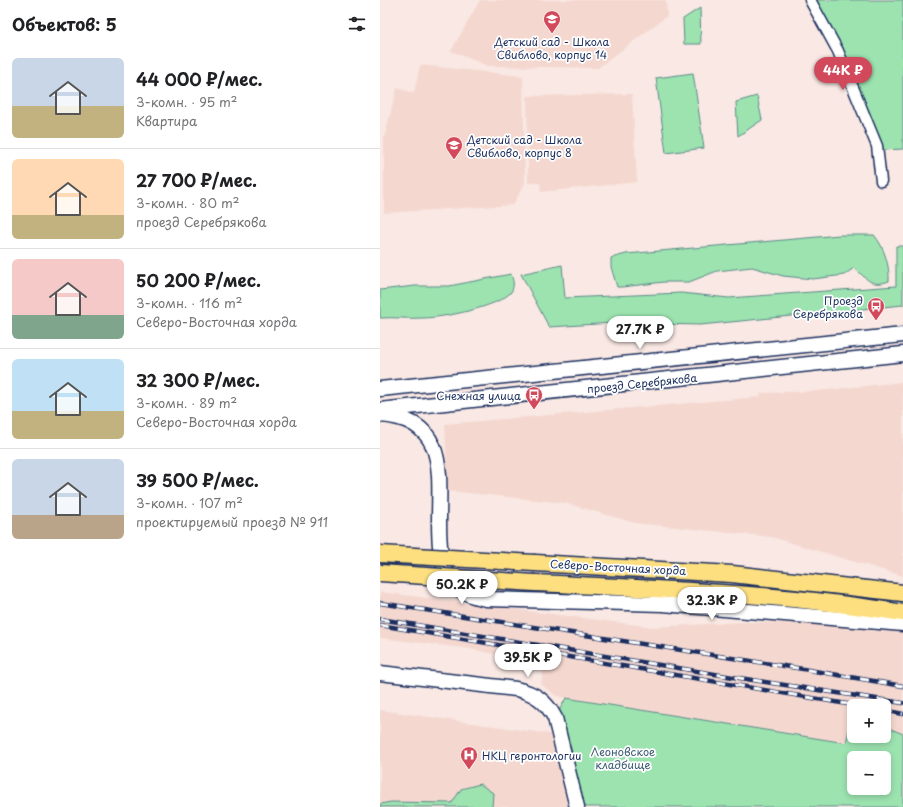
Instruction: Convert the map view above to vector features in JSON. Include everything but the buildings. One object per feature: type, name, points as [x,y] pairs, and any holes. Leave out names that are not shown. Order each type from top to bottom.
[{"type":"main road","name":"проезд Серебрякова","points":[[380,389],[903,335]]},
{"type":"main road","name":"проезд Серебрякова","points":[[380,410],[903,354]]},
{"type":"main road","points":[[380,415],[389,416],[418,426],[435,448],[438,466],[441,555],[449,577],[457,587],[471,596],[486,599],[663,604],[903,624]]},
{"type":"main road","name":"Северо-Восточная хорда","points":[[380,554],[732,574],[903,593]]},
{"type":"main road","name":"Северо-Восточная хорда","points":[[380,573],[695,591],[784,598],[903,613]]},
{"type":"main road","points":[[380,673],[516,689],[528,691],[538,696],[550,709],[555,718],[577,807]]},
{"type":"street","points":[[810,0],[838,51],[877,146],[881,181]]},
{"type":"shaded area","name":"Детский сад - Школа Свиблово, корпус 14","points":[[480,0],[666,0],[667,16],[598,68],[488,66],[451,51]]},
{"type":"shaded area","name":"Детский сад - Школа Свиблово, корпус 8","points":[[420,65],[523,76],[525,183],[513,205],[384,213],[384,138],[397,88],[414,93]]},
{"type":"shaded area","points":[[632,94],[637,182],[541,192],[540,183],[528,183],[527,96]]},
{"type":"shaded area","points":[[903,382],[903,576],[771,537],[635,523],[565,503],[448,491],[445,424],[760,397],[761,393],[816,391]]},
{"type":"shaded area","points":[[380,592],[653,627],[743,622],[854,623],[903,631],[903,734],[891,729],[891,699],[847,699],[846,743],[566,698],[555,695],[541,684],[545,664],[464,648],[380,638]]},
{"type":"shaded area","name":"НКЦ геронтологии","points":[[380,710],[550,734],[568,807],[380,807]]},
{"type":"green space","points":[[814,0],[903,0],[903,149],[884,150],[843,50]]},
{"type":"green space","points":[[700,8],[701,44],[684,44],[683,19]]},
{"type":"green space","points":[[693,73],[704,148],[666,153],[656,78]]},
{"type":"green space","points":[[757,96],[762,120],[738,136],[736,102]]},
{"type":"green space","points":[[840,235],[874,235],[881,245],[886,257],[889,281],[883,283],[873,283],[854,268],[844,275],[813,279],[783,276],[752,267],[717,271],[689,282],[664,282],[617,287],[611,267],[611,258],[626,254]]},
{"type":"green space","points":[[896,246],[903,246],[903,305],[700,325],[613,323],[549,327],[521,274],[562,265],[565,298],[681,293],[729,298],[896,286]]},
{"type":"green space","points":[[511,274],[513,285],[511,292],[505,297],[483,307],[443,316],[418,318],[380,318],[380,290],[415,286],[449,286]]},
{"type":"green space","name":"Леоновское кладбище","points":[[566,698],[846,743],[847,739],[847,743],[891,743],[891,729],[903,734],[903,807],[583,807],[564,722],[559,711]]},
{"type":"green space","points":[[480,784],[493,793],[492,807],[380,807],[380,804],[391,802],[452,803],[461,789]]},
{"type":"railway","points":[[380,603],[903,686]]},
{"type":"railway","points":[[380,619],[733,677],[903,703]]},
{"type":"railway","points":[[380,625],[847,704]]},
{"type":"railway","points":[[891,711],[903,714]]},
{"type":"place","name":"Детский сад - Школа Свиблово, корпус 14","points":[[552,34]]},
{"type":"place","name":"Детский сад - Школа Свиблово, корпус 8","points":[[454,160]]},
{"type":"place","name":"Проезд Серебрякова","points":[[876,321]]},
{"type":"place","name":"Снежная улица","points":[[534,410]]},
{"type":"place","name":"НКЦ геронтологии","points":[[469,770]]}]
